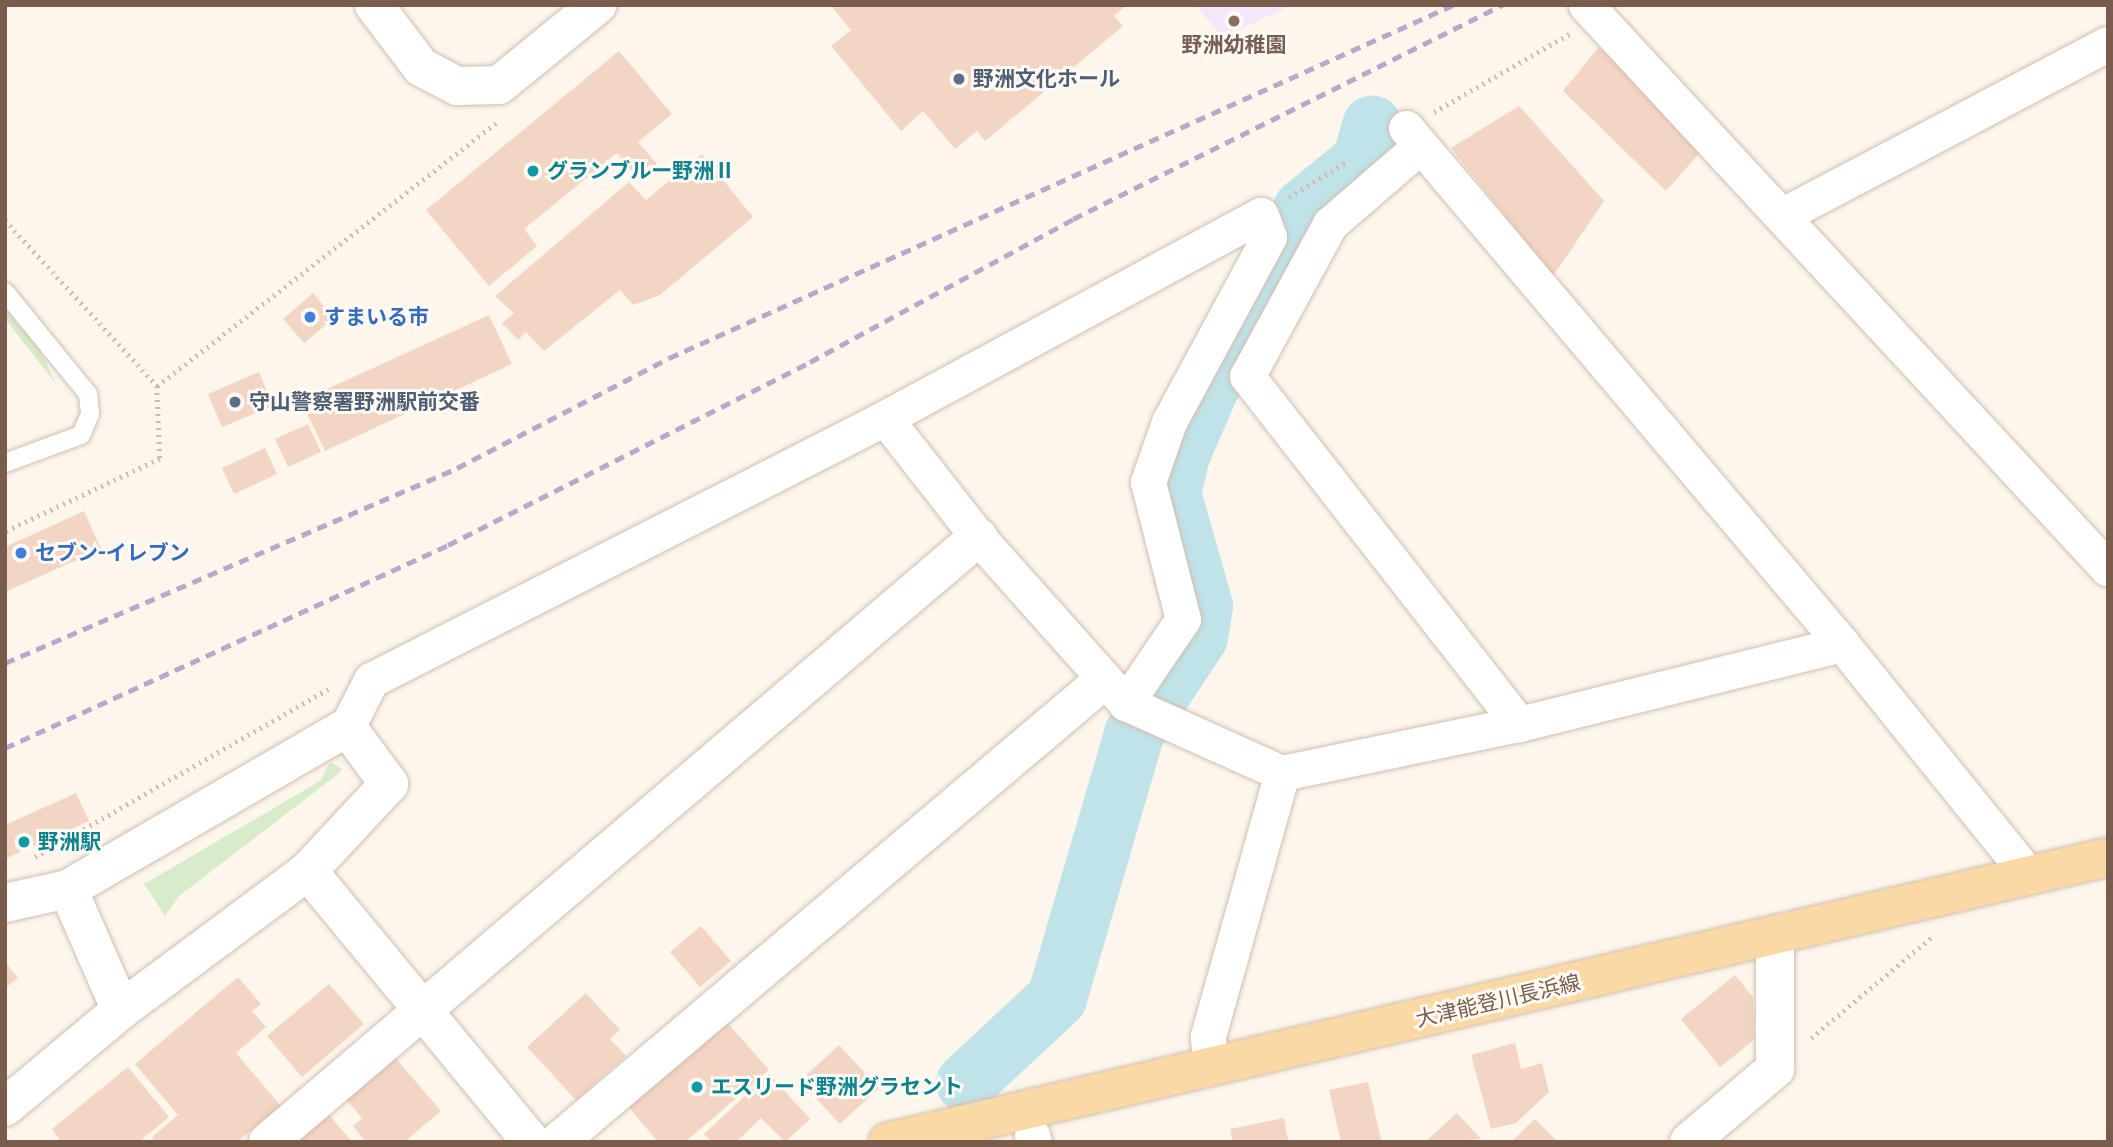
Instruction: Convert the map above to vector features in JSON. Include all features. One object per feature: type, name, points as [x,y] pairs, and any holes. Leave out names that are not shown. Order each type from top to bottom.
[{"type":"main road","name":"大津能登川長浜線","points":[[888,1142],[1775,937],[2108,857]]},
{"type":"street","points":[[374,5],[421,67],[457,86],[499,85],[597,5]]},
{"type":"street","points":[[1591,12],[1783,215],[2108,569]]},
{"type":"street","points":[[1783,215],[2108,44]]},
{"type":"street","points":[[1519,724],[1247,376],[1330,224],[1412,138],[1842,644],[2029,876]]},
{"type":"street","points":[[5,903],[68,889],[347,727],[371,680],[885,418],[1262,215],[1269,237],[1168,422],[1148,482],[1183,618],[1129,702],[558,1142]]},
{"type":"street","points":[[885,418],[978,537],[1129,702],[1282,773],[1519,724],[1842,644]]},
{"type":"street","points":[[268,1142],[978,537]]},
{"type":"street","points":[[5,1107],[121,1010],[308,871],[389,784],[347,727]]},
{"type":"street","points":[[1211,1067],[1208,1036],[1282,773]]},
{"type":"street","points":[[308,871],[426,1007],[531,1142]]},
{"type":"street","points":[[68,889],[121,1010]]},
{"type":"street","points":[[1689,1142],[1775,1069],[1775,937]]},
{"type":"lane","points":[[5,292],[88,394],[90,414],[81,435],[5,463]]},
{"type":"path","points":[[1412,138],[1591,12]]},
{"type":"path","points":[[157,386],[506,115]]},
{"type":"path","points":[[1262,215],[1326,174]]},
{"type":"path","points":[[26,863],[338,683]]},
{"type":"path","points":[[1775,1069],[1943,928]]},
{"type":"shaded area","name":"野洲幼稚園","points":[[1195,5],[1293,5],[1223,37]]},
{"type":"green space","points":[[5,309],[39,348],[56,384],[5,319]]},
{"type":"green space","points":[[330,762],[342,769],[337,775],[179,896],[165,916],[144,884],[320,781]]},
{"type":"building","name":"野洲文化ホール","points":[[830,5],[1126,5],[1114,16],[1123,26],[985,141],[977,131],[955,149],[923,111],[901,131],[831,46],[851,30]]},
{"type":"building","points":[[1599,47],[1703,149],[1666,191],[1563,91]]},
{"type":"building","name":"グランブルー野洲Ⅱ","points":[[619,51],[672,114],[638,142],[657,164],[639,179],[617,153],[524,229],[537,246],[489,286],[426,210]]},
{"type":"building","points":[[1519,106],[1604,201],[1553,276],[1451,148]]},
{"type":"building","points":[[702,154],[753,217],[660,295],[633,305],[620,290],[544,351],[526,332],[518,340],[502,323],[514,313],[495,296],[629,182],[646,200]]},
{"type":"building","points":[[313,293],[334,318],[304,343],[283,319]]},
{"type":"building","points":[[489,315],[512,364],[325,451],[301,401]]},
{"type":"building","points":[[259,372],[273,406],[222,427],[208,394]]},
{"type":"building","points":[[308,424],[321,452],[288,467],[275,439]]},
{"type":"building","points":[[265,448],[277,474],[234,494],[222,468]]},
{"type":"building","points":[[84,511],[101,549],[5,592],[5,547]]},
{"type":"building","name":"野洲駅","points":[[76,793],[89,821],[5,859],[5,825]]},
{"type":"building","points":[[701,926],[731,961],[700,987],[670,952]]},
{"type":"building","points":[[5,962],[18,978],[5,988]]},
{"type":"building","points":[[1735,975],[1753,997],[1754,1040],[1720,1067],[1681,1019]]},
{"type":"building","points":[[238,977],[261,1004],[252,1011],[266,1027],[236,1053],[281,1106],[237,1142],[156,1142],[152,1137],[178,1115],[135,1064]]},
{"type":"building","points":[[329,984],[364,1024],[302,1077],[267,1036]]},
{"type":"building","points":[[586,993],[620,1030],[610,1039],[626,1056],[576,1100],[527,1047]]},
{"type":"building","name":"エスリード野洲グラセント","points":[[724,1019],[769,1070],[685,1142],[658,1142],[626,1104]]},
{"type":"building","points":[[1515,1043],[1521,1069],[1542,1063],[1549,1092],[1516,1123],[1491,1129],[1471,1055]]},
{"type":"building","points":[[839,1045],[879,1088],[840,1124],[800,1081]]},
{"type":"building","points":[[392,1054],[441,1111],[404,1142],[366,1142],[353,1126],[362,1118],[343,1096]]},
{"type":"building","points":[[128,1067],[169,1117],[139,1142],[61,1142],[52,1129]]},
{"type":"building","points":[[769,1074],[810,1119],[785,1142],[761,1118],[736,1142],[712,1142],[704,1134]]},
{"type":"building","points":[[1368,1082],[1381,1140],[1341,1142],[1329,1090]]},
{"type":"building","points":[[325,1110],[352,1142],[288,1142]]},
{"type":"building","points":[[1457,1113],[1481,1139],[1425,1142]]},
{"type":"building","points":[[1284,1118],[1288,1140],[1301,1142],[1233,1142],[1230,1129]]},
{"type":"building","points":[[1535,1119],[1558,1142],[1511,1142]]},
{"type":"waterway","points":[[966,1083],[1057,998],[1134,734],[1198,637],[1203,606],[1171,494],[1180,455],[1209,388],[1301,224],[1303,209],[1362,161],[1372,125]]},
{"type":"railway","points":[[5,663],[457,468],[669,358],[1453,5]]},
{"type":"railway","points":[[5,748],[448,545],[810,362],[1073,219],[1503,5]]},
{"type":"place","name":"野洲幼稚園","points":[[1234,21]]},
{"type":"place","name":"野洲文化ホール","points":[[959,79]]},
{"type":"place","name":"グランブルー野洲Ⅱ","points":[[533,171]]},
{"type":"place","name":"すまいる市","points":[[310,317]]},
{"type":"place","name":"守山警察署野洲駅前交番","points":[[235,402]]},
{"type":"place","name":"セブン-イレブン","points":[[21,553]]},
{"type":"place","name":"野洲駅","points":[[24,842]]},
{"type":"place","name":"エスリード野洲グラセント","points":[[697,1087]]}]
